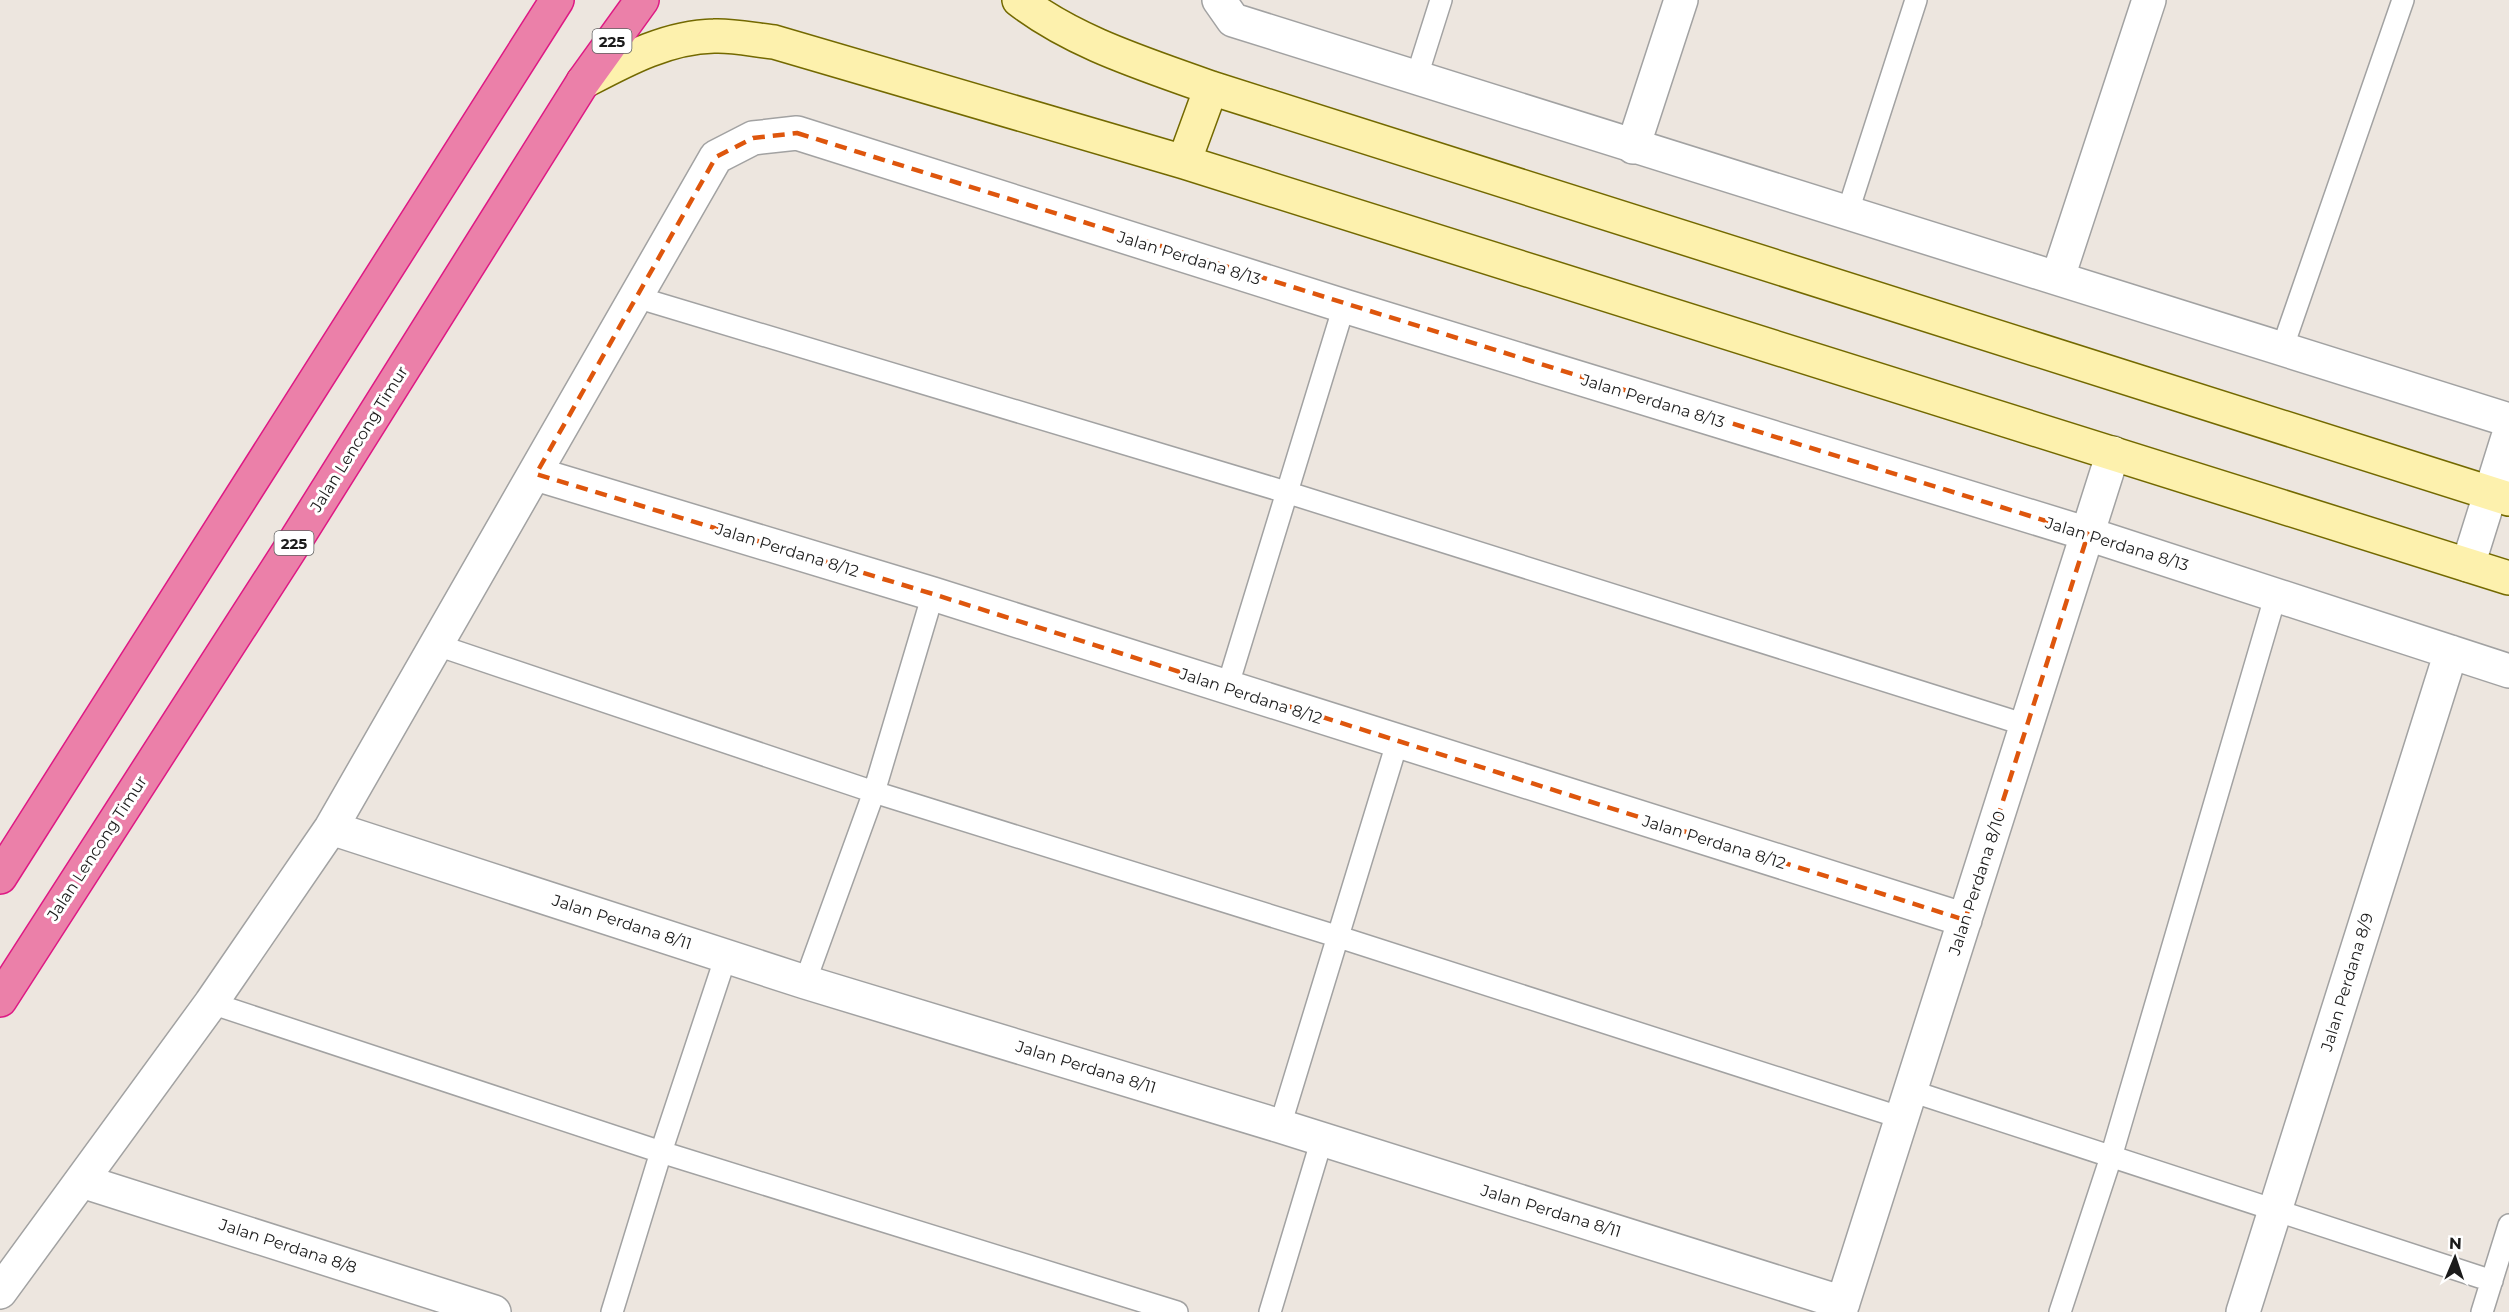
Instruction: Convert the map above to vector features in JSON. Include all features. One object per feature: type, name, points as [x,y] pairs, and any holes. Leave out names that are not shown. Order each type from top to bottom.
[{"type":"highway","points":[[0,877],[557,0]]},
{"type":"highway","name":"Jalan Lencong Timur","points":[[0,1000],[294,543],[582,82],[642,0]]},
{"type":"street","points":[[1019,0],[1039,15],[1117,54],[1211,88],[2500,496]]},
{"type":"street","points":[[1219,0],[1233,20],[2509,420]]},
{"type":"street","points":[[1633,147],[1681,0]]},
{"type":"street","points":[[2058,278],[2149,0]]},
{"type":"street","points":[[582,82],[643,51],[686,40],[714,36],[774,42],[1184,162],[2509,578]]},
{"type":"street","points":[[1184,162],[1211,88]]},
{"type":"street","name":"Jalan Perdana 8/13","points":[[636,297],[716,157],[753,138],[797,133],[1344,306],[2088,534],[2509,670]]},
{"type":"street","points":[[0,1292],[211,1003],[331,828],[636,297]]},
{"type":"street","points":[[2468,565],[2500,496],[2509,434]]},
{"type":"street","name":"Jalan Perdana 8/10","points":[[1841,1307],[2113,453]]},
{"type":"street","name":"Jalan Perdana 8/12","points":[[536,474],[933,594],[1397,743],[1965,920]]},
{"type":"street","name":"Jalan Perdana 8/9","points":[[2243,1312],[2451,652]]},
{"type":"street","name":"Jalan Perdana 8/11","points":[[331,828],[805,982],[1322,1139],[1841,1307]]},
{"type":"street","name":"Jalan Perdana 8/8","points":[[82,1181],[451,1306],[494,1312]]},
{"type":"lane","points":[[1416,78],[1441,0]]},
{"type":"lane","points":[[1848,211],[1916,0]]},
{"type":"lane","points":[[2282,349],[2403,0]]},
{"type":"lane","points":[[636,297],[1289,493],[2026,725]]},
{"type":"lane","points":[[1227,688],[1289,493],[1344,306]]},
{"type":"lane","points":[[805,982],[874,792],[933,594]]},
{"type":"lane","points":[[2060,1312],[2111,1157],[2276,594]]},
{"type":"lane","points":[[437,645],[874,792],[1339,937],[1906,1104],[2111,1157],[2492,1281]]},
{"type":"lane","points":[[1280,1126],[1397,743]]},
{"type":"lane","points":[[612,1312],[661,1152],[726,956]]},
{"type":"lane","points":[[211,1003],[661,1152],[1177,1312]]},
{"type":"lane","points":[[1270,1312],[1322,1139]]},
{"type":"lane","points":[[2482,1312],[2509,1225]]},
{"type":"highlighted area","points":[[797,133],[2088,534],[1965,920],[933,594],[536,474],[716,157],[753,138]]}]
